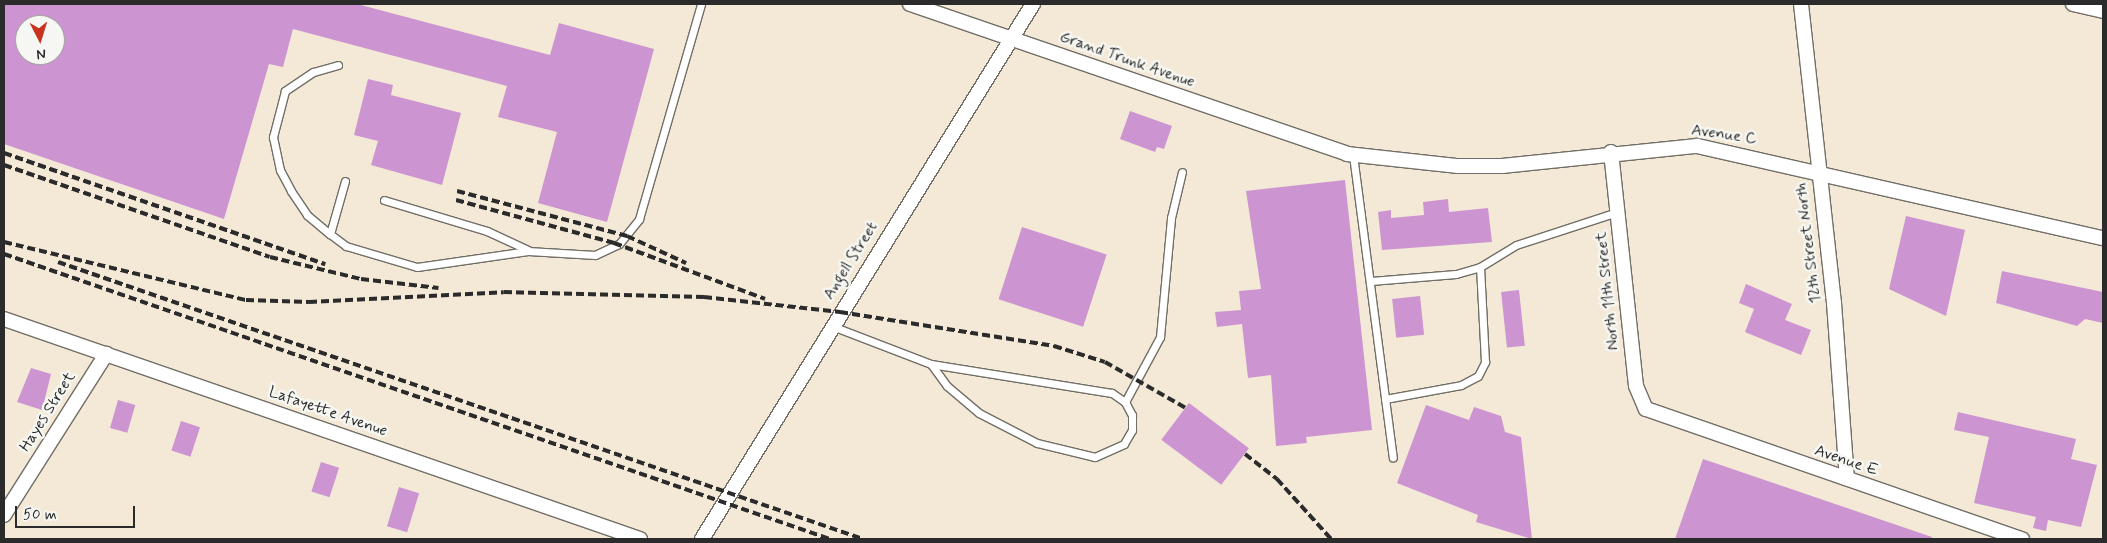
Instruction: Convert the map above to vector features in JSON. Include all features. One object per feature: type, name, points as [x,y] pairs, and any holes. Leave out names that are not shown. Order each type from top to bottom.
[{"type":"street","name":"Grand Trunk Avenue","points":[[910,4],[1333,150]]},
{"type":"street","name":"Angell Street","points":[[702,539],[1009,38],[1033,4]]},
{"type":"street","name":"12th Street North","points":[[1802,4],[1847,479]]},
{"type":"street","points":[[2073,4],[2103,11]]},
{"type":"street","name":"Avenue C","points":[[1333,150],[1353,155],[1458,166],[1502,166],[1611,152],[1697,146],[1819,171],[2103,238]]},
{"type":"street","name":"North 11th Street","points":[[1611,152],[1636,386],[1639,400],[1659,416]]},
{"type":"street","name":"Lafayette Avenue","points":[[4,319],[640,539]]},
{"type":"street","name":"Hayes Street","points":[[4,515],[106,354]]},
{"type":"street","name":"Avenue E","points":[[1659,416],[2022,539]]},
{"type":"lane","points":[[338,64],[314,72],[285,91],[274,137],[280,170],[291,191],[308,215],[330,234],[354,249],[417,267],[528,250],[595,255],[627,236],[639,219],[700,4]]},
{"type":"lane","points":[[1353,155],[1393,457]]},
{"type":"lane","points":[[1125,402],[1160,337],[1170,218],[1182,172]]},
{"type":"lane","points":[[330,234],[345,181]]},
{"type":"lane","points":[[384,200],[487,231],[528,250]]},
{"type":"lane","points":[[1371,281],[1456,274],[1480,267],[1516,245],[1617,212]]},
{"type":"lane","points":[[1386,399],[1461,385],[1478,376],[1485,362],[1480,267]]},
{"type":"lane","points":[[832,326],[931,364],[1094,387],[1125,402],[1132,415],[1132,430],[1124,444],[1095,457],[1070,454],[1001,427],[947,386],[931,364]]},
{"type":"building","points":[[4,4],[357,4],[550,55],[559,23],[654,49],[607,222],[538,203],[557,132],[498,117],[507,86],[293,29],[283,67],[269,64],[224,219],[4,144]]},
{"type":"building","points":[[368,79],[393,85],[391,95],[461,113],[442,185],[371,165],[378,141],[354,135]]},
{"type":"building","points":[[1130,111],[1172,126],[1164,149],[1157,147],[1155,152],[1120,139]]},
{"type":"building","points":[[1345,180],[1372,430],[1306,437],[1307,443],[1276,446],[1271,375],[1248,378],[1242,324],[1217,327],[1215,312],[1241,310],[1239,291],[1261,289],[1246,191]]},
{"type":"building","points":[[1448,199],[1449,212],[1488,208],[1492,242],[1382,250],[1378,212],[1391,210],[1391,218],[1424,215],[1423,202]]},
{"type":"building","points":[[1906,216],[1965,230],[1946,316],[1889,289]]},
{"type":"building","points":[[1022,227],[1107,255],[1083,327],[999,299]]},
{"type":"building","points":[[2002,271],[2103,292],[2103,323],[2085,319],[2077,326],[1996,303]]},
{"type":"building","points":[[1746,284],[1792,304],[1785,320],[1811,330],[1801,355],[1745,332],[1754,309],[1739,303]]},
{"type":"building","points":[[1519,290],[1525,346],[1507,348],[1501,292]]},
{"type":"building","points":[[1420,296],[1424,335],[1396,338],[1392,299]]},
{"type":"building","points":[[31,368],[51,374],[42,410],[17,402]]},
{"type":"building","points":[[118,400],[135,405],[127,433],[110,428]]},
{"type":"building","points":[[1189,403],[1249,448],[1221,485],[1161,440]]},
{"type":"building","points":[[1426,405],[1469,420],[1474,407],[1501,416],[1505,432],[1521,437],[1532,539],[1476,522],[1478,515],[1397,483]]},
{"type":"building","points":[[1958,412],[2076,439],[2071,459],[2097,465],[2081,527],[2048,520],[2046,531],[2033,528],[2036,517],[1974,503],[1989,437],[1954,430]]},
{"type":"building","points":[[181,421],[200,427],[190,457],[171,450]]},
{"type":"building","points":[[1703,459],[1932,537],[1932,539],[1675,539]]},
{"type":"building","points":[[321,462],[339,468],[329,497],[311,491]]},
{"type":"building","points":[[399,487],[419,493],[407,532],[387,526]]},
{"type":"railway","points":[[4,153],[325,264]]},
{"type":"railway","points":[[4,165],[270,257],[361,279],[438,288]]},
{"type":"railway","points":[[457,191],[627,236],[686,263]]},
{"type":"railway","points":[[456,200],[614,243],[765,299]]},
{"type":"railway","points":[[4,242],[246,300],[309,302],[504,292],[704,297],[840,312],[1054,346],[1105,362],[1186,408]]},
{"type":"railway","points":[[4,254],[830,539]]},
{"type":"railway","points":[[58,262],[863,539]]},
{"type":"railway","points":[[1245,454],[1277,479],[1331,539]]}]
